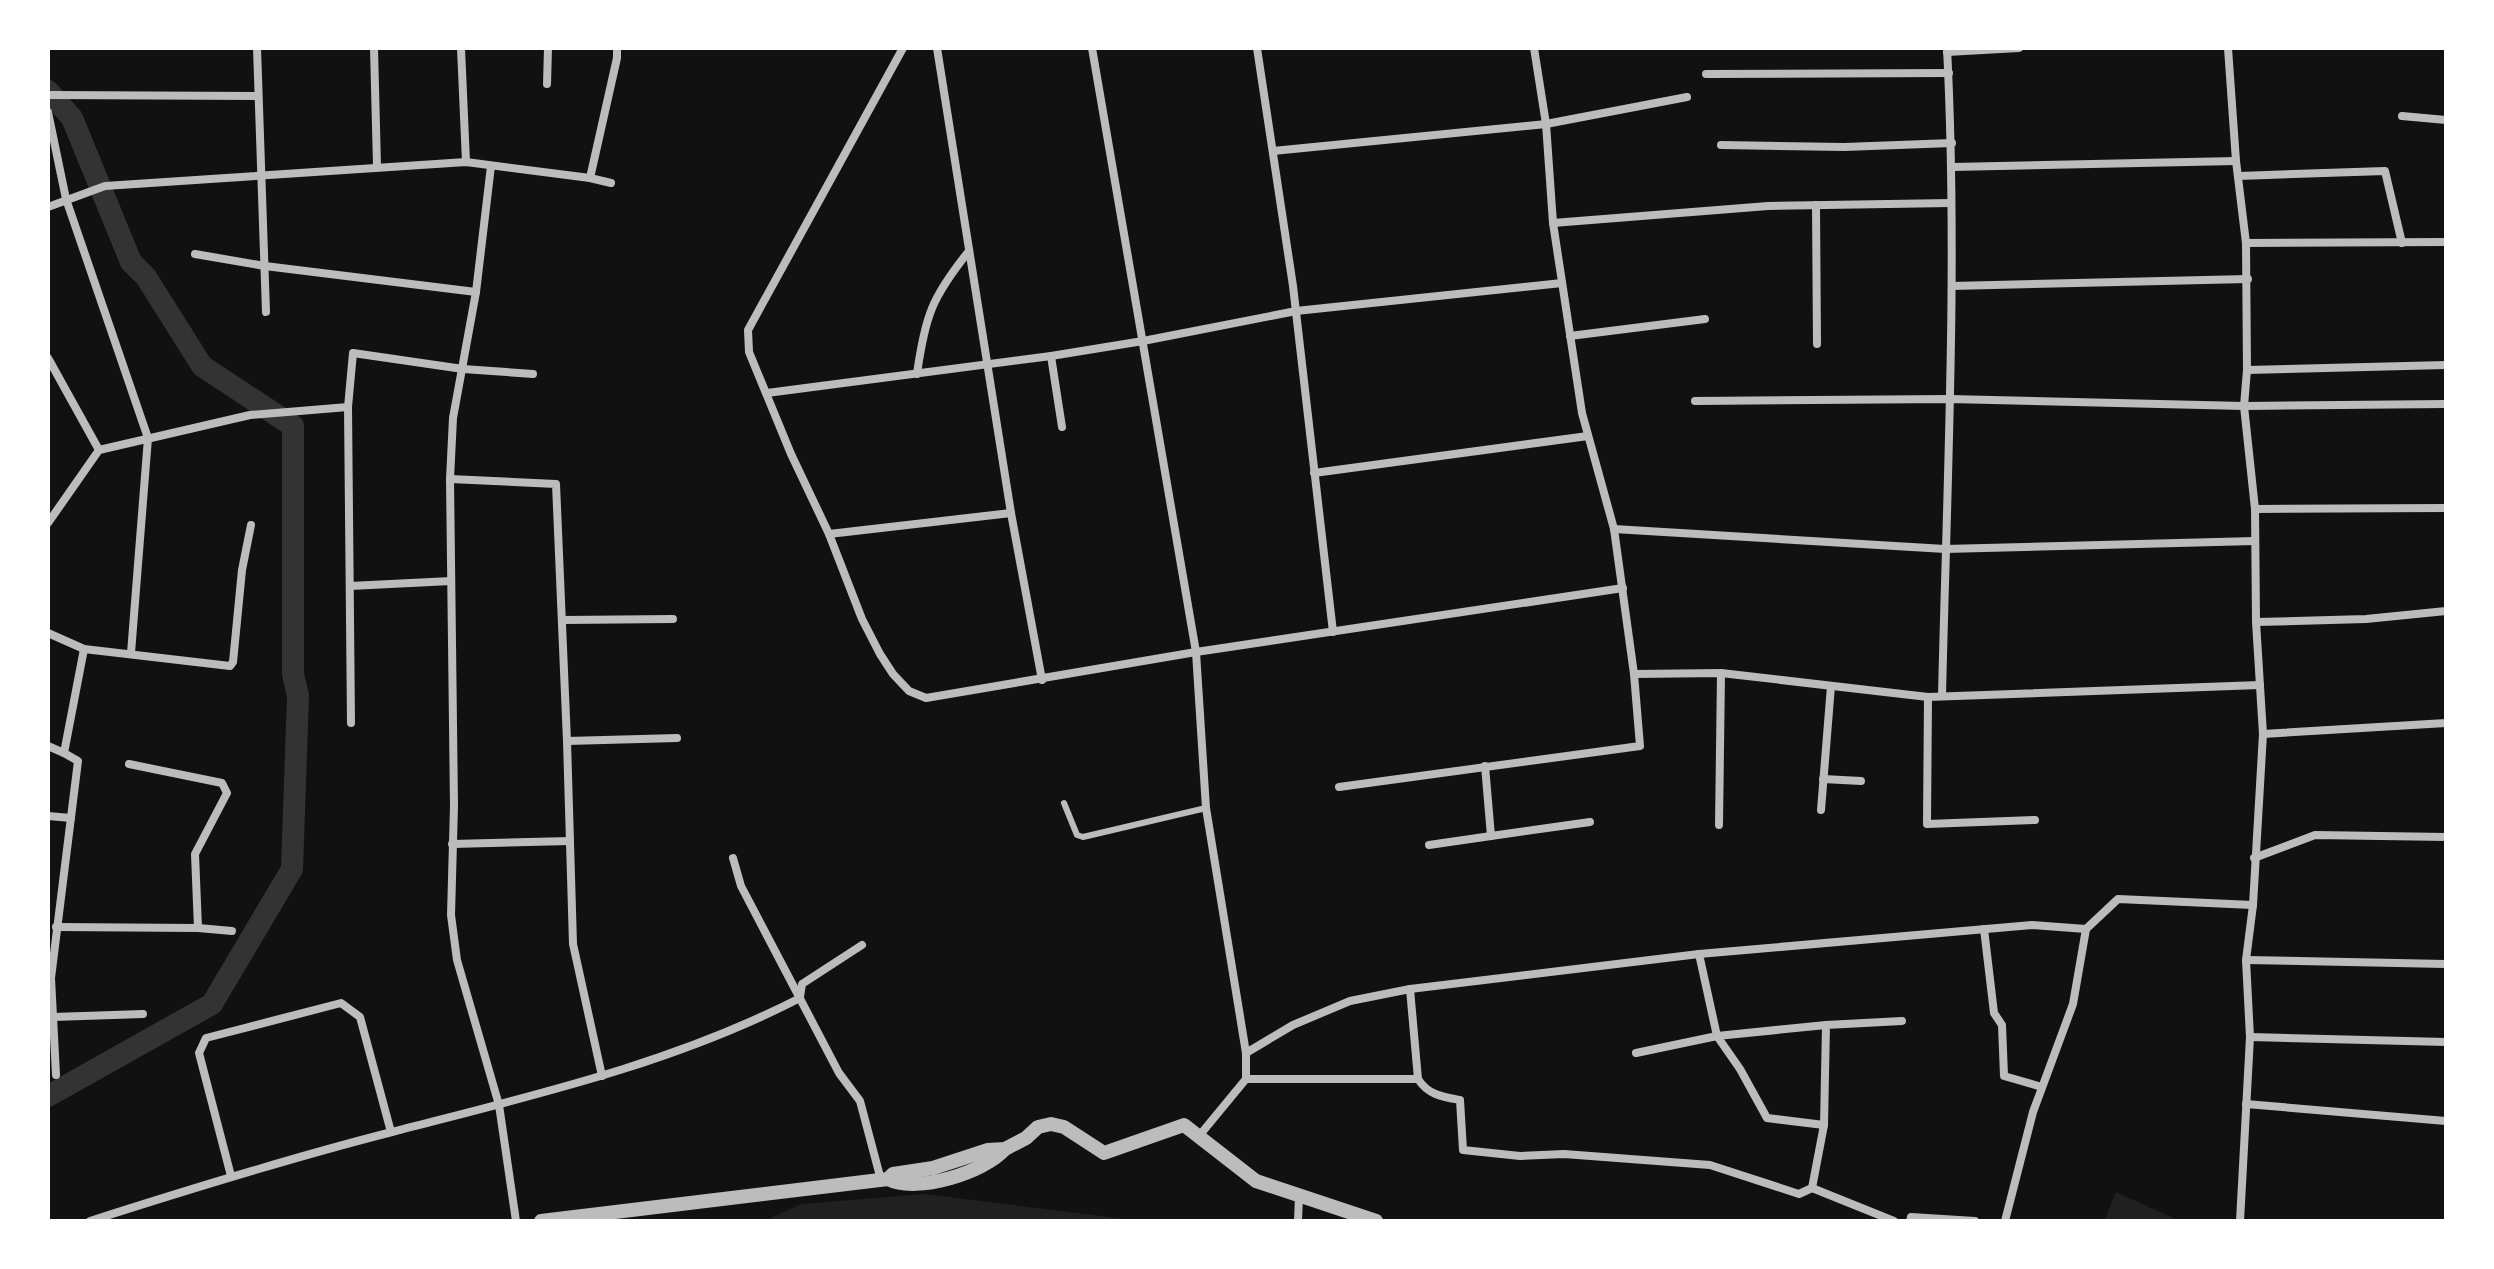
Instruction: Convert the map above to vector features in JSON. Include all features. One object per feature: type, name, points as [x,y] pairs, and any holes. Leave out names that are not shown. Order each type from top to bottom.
[{"type":"street","points":[[257,48],[266,312]]},
{"type":"street","points":[[374,48],[377,166]]},
{"type":"street","points":[[461,48],[466,162]]},
{"type":"street","points":[[547,84],[548,48]]},
{"type":"street","points":[[590,178],[617,48]]},
{"type":"street","points":[[903,48],[748,330],[749,352],[874,642],[893,674],[909,691],[926,698],[1196,652],[1623,588]]},
{"type":"street","points":[[937,48],[986,365],[1042,680]]},
{"type":"street","points":[[1092,48],[1196,652],[1206,808],[1246,1053],[1246,1079],[1199,1136]]},
{"type":"street","points":[[1257,48],[1296,311],[1333,632]]},
{"type":"street","points":[[1339,787],[1640,746],[1634,674],[1614,529],[1588,436],[1570,336],[1553,223],[1546,124],[1534,48]]},
{"type":"street","points":[[1942,696],[1952,286],[1952,143],[1947,50],[2019,48]]},
{"type":"street","points":[[2228,48],[2248,279],[2244,406],[2255,509],[2256,622],[2263,734],[2253,905],[2246,960],[2250,1037],[2240,1221]]},
{"type":"street","points":[[1706,74],[1949,73]]},
{"type":"street","points":[[48,95],[258,96]]},
{"type":"street","points":[[1273,151],[1546,124],[1687,97]]},
{"type":"street","points":[[48,112],[66,199],[148,438],[131,653]]},
{"type":"street","points":[[2402,116],[2446,120]]},
{"type":"street","points":[[1721,145],[1844,147],[1952,143]]},
{"type":"street","points":[[1952,167],[2236,161]]},
{"type":"street","points":[[48,207],[105,186],[466,162],[611,183]]},
{"type":"street","points":[[491,166],[476,292],[453,418],[450,479],[454,806],[451,915],[457,960],[499,1105],[516,1221]]},
{"type":"street","points":[[2238,176],[2385,171],[2402,243]]},
{"type":"street","points":[[1553,223],[1768,206],[1951,203]]},
{"type":"street","points":[[1816,205],[1817,344]]},
{"type":"street","points":[[2246,243],[2446,242]]},
{"type":"street","points":[[917,374],[924,325],[943,283],[969,251]]},
{"type":"street","points":[[195,254],[265,266],[476,292]]},
{"type":"street","points":[[1952,286],[2248,279]]},
{"type":"street","points":[[767,393],[1051,356],[1296,311],[1562,283]]},
{"type":"street","points":[[1570,336],[1705,319]]},
{"type":"street","points":[[351,723],[348,407],[353,353],[463,369],[533,374]]},
{"type":"street","points":[[1051,356],[1062,427]]},
{"type":"street","points":[[48,358],[99,450]]},
{"type":"street","points":[[2247,370],[2446,365]]},
{"type":"street","points":[[1695,401],[1950,399],[2244,406],[2446,404]]},
{"type":"street","points":[[48,523],[99,450],[250,415],[348,407]]},
{"type":"street","points":[[1314,473],[1588,436]]},
{"type":"street","points":[[450,479],[556,484],[573,944],[602,1076]]},
{"type":"street","points":[[2255,509],[2446,508]]},
{"type":"street","points":[[829,534],[1011,513]]},
{"type":"street","points":[[48,633],[84,649],[230,666],[251,525]]},
{"type":"street","points":[[1614,529],[1945,549],[2255,541]]},
{"type":"street","points":[[350,586],[451,581]]},
{"type":"street","points":[[2256,622],[2366,619],[2446,611]]},
{"type":"street","points":[[563,620],[673,619]]},
{"type":"street","points":[[64,753],[84,649]]},
{"type":"street","points":[[1634,674],[1721,673],[1928,697],[2260,685]]},
{"type":"street","points":[[1719,825],[1721,673]]},
{"type":"street","points":[[1821,810],[1831,686]]},
{"type":"street","points":[[1928,697],[1927,824],[2035,820]]},
{"type":"street","points":[[2263,734],[2446,723]]},
{"type":"street","points":[[567,741],[677,738]]},
{"type":"street","points":[[48,746],[78,761],[49,978],[56,1075]]},
{"type":"street","points":[[129,764],[222,783],[227,793],[195,854],[198,928]]},
{"type":"street","points":[[1485,766],[1491,836]]},
{"type":"street","points":[[1823,779],[1861,781]]},
{"type":"street","points":[[48,816],[71,818]]},
{"type":"street","points":[[1429,845],[1590,822]]},
{"type":"street","points":[[2254,858],[2315,835],[2446,837]]},
{"type":"street","points":[[452,844],[570,841]]},
{"type":"street","points":[[733,858],[741,886],[839,1073],[860,1101],[884,1180]]},
{"type":"street","points":[[2005,1221],[2033,1112],[2073,1004],[2086,929],[2118,899],[2253,905]]},
{"type":"street","points":[[1246,1053],[1293,1025],[1350,1001],[1410,989],[1699,954],[2032,925],[2086,929]]},
{"type":"street","points":[[56,927],[232,931]]},
{"type":"street","points":[[1984,929],[1994,1013],[2002,1025],[2004,1076],[2042,1087]]},
{"type":"street","points":[[800,998],[802,984],[862,945]]},
{"type":"street","points":[[1699,954],[1717,1036],[1740,1069],[1767,1118],[1824,1125]]},
{"type":"street","points":[[2246,960],[2446,964]]},
{"type":"street","points":[[1410,989],[1418,1079],[1424,1089],[1460,1100],[1463,1150],[1520,1156],[1564,1154],[1710,1165],[1799,1194],[1812,1188],[1894,1221]]},
{"type":"street","points":[[90,1221],[231,1176],[602,1076],[752,1022],[800,998]]},
{"type":"street","points":[[231,1176],[199,1053],[206,1038],[341,1003],[360,1017],[391,1132]]},
{"type":"street","points":[[53,1017],[143,1014]]},
{"type":"street","points":[[1636,1053],[1717,1036],[1902,1021]]},
{"type":"street","points":[[1812,1188],[1824,1125],[1826,1025]]},
{"type":"street","points":[[2250,1037],[2446,1042]]},
{"type":"street","points":[[1246,1079],[1418,1079]]},
{"type":"street","points":[[2246,1104],[2446,1121]]},
{"type":"street","points":[[541,1221],[884,1180],[893,1174],[933,1168],[988,1150],[1005,1149],[1026,1138],[1038,1127],[1051,1124],[1064,1127],[1104,1153],[1184,1125],[1256,1181],[1376,1221]]},
{"type":"street","points":[[1298,1221],[1299,1196]]},
{"type":"street","points":[[1910,1221],[1911,1217],[1975,1221]]},
{"type":"lane","points":[[1064,803],[1077,835],[1083,837],[1206,808]]},
{"type":"shaded area","points":[[2116,1192],[2180,1221],[2104,1221]]},
{"type":"shaded area","points":[[924,1194],[1142,1221],[764,1221],[801,1204]]},
{"type":"waterway","points":[[48,91],[72,118],[131,262],[146,277],[202,366],[293,426],[293,674],[298,696],[292,869],[212,1004],[48,1096]]}]
